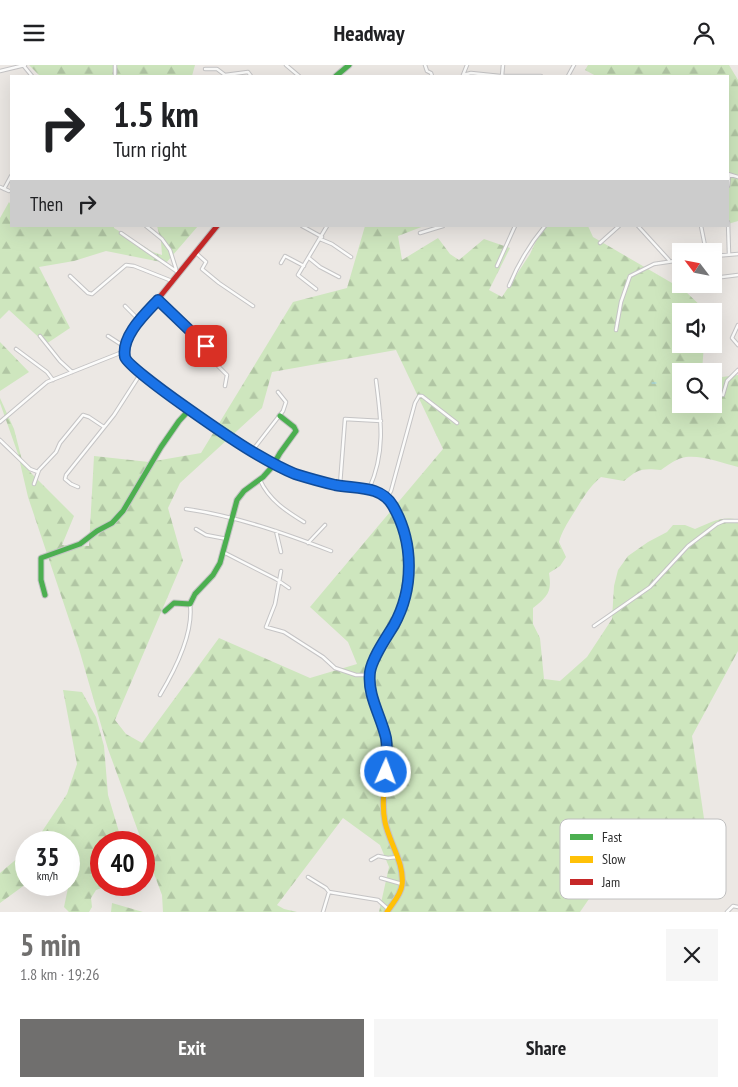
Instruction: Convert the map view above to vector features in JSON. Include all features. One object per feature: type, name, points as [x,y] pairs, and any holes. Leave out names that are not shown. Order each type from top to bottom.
[{"type":"street","points":[[0,71],[24,65]]},
{"type":"street","points":[[286,65],[298,75]]},
{"type":"street","points":[[337,75],[349,65]]},
{"type":"street","points":[[425,65],[427,71],[432,75]]},
{"type":"street","points":[[206,69],[218,69],[226,75],[248,72],[250,75]]},
{"type":"street","points":[[466,75],[471,73],[492,75]]},
{"type":"street","points":[[4,189],[10,178]]},
{"type":"street","points":[[0,187],[8,191]]},
{"type":"street","points":[[147,227],[162,239],[170,250],[178,272]]},
{"type":"street","points":[[216,227],[178,272],[131,334],[125,349],[126,360],[190,409],[252,451],[297,474],[380,493],[394,507],[406,539],[408,585],[402,609],[372,664],[370,675],[373,701],[386,745],[384,816],[397,857],[402,884],[388,911],[378,900],[329,892],[326,888],[308,877]]},
{"type":"street","points":[[304,227],[352,257]]},
{"type":"street","points":[[316,289],[298,275],[326,227]]},
{"type":"street","points":[[420,233],[440,227]]},
{"type":"street","points":[[497,266],[515,227]]},
{"type":"street","points":[[509,286],[532,244],[544,227]]},
{"type":"street","points":[[600,243],[619,227]]},
{"type":"street","points":[[639,227],[669,261]]},
{"type":"street","points":[[701,227],[704,243]]},
{"type":"street","points":[[728,227],[729,255]]},
{"type":"street","points":[[121,233],[178,272]]},
{"type":"street","points":[[195,252],[206,262],[202,269],[218,283],[253,305]]},
{"type":"street","points":[[722,255],[738,254]]},
{"type":"street","points":[[281,263],[285,256],[304,266]]},
{"type":"street","points":[[309,258],[320,267],[339,277]]},
{"type":"street","points":[[616,330],[620,302],[630,277],[654,264],[672,261]]},
{"type":"street","points":[[70,276],[88,293],[92,294],[126,265],[134,266],[173,281]]},
{"type":"street","points":[[722,277],[738,275]]},
{"type":"street","points":[[158,300],[206,346],[218,366],[227,375],[225,386]]},
{"type":"street","points":[[126,306],[140,321]]},
{"type":"street","points":[[738,325],[732,339],[738,345]]},
{"type":"street","points":[[40,336],[60,361],[72,372]]},
{"type":"street","points":[[108,336],[125,349]]},
{"type":"street","points":[[16,349],[47,372],[53,380]]},
{"type":"street","points":[[0,422],[46,382],[125,349]]},
{"type":"street","points":[[722,395],[727,381],[738,370]]},
{"type":"street","points":[[78,487],[65,479],[66,475],[104,427],[141,373]]},
{"type":"street","points":[[369,489],[381,455],[381,421],[376,380]]},
{"type":"street","points":[[252,451],[283,411],[286,402],[278,392]]},
{"type":"street","points":[[387,498],[391,491],[415,403],[420,396],[457,423]]},
{"type":"street","points":[[45,595],[41,580],[41,557],[80,544],[97,531],[112,523],[123,511],[160,447],[190,409]]},
{"type":"street","points":[[34,484],[38,472],[56,452],[60,443],[83,415],[104,427]]},
{"type":"street","points":[[160,695],[174,672],[183,646],[191,620],[190,604],[200,587],[214,575],[225,553],[232,518],[239,496],[271,470],[278,454],[296,431],[294,427],[280,416]]},
{"type":"street","points":[[340,485],[344,419],[381,421]]},
{"type":"street","points":[[0,440],[30,469],[38,472]]},
{"type":"street","points":[[260,479],[264,490],[274,501],[304,522]]},
{"type":"street","points":[[186,509],[232,518],[276,531],[331,551]]},
{"type":"street","points":[[594,626],[650,587],[688,546],[717,523],[738,521]]},
{"type":"street","points":[[308,543],[325,525]]},
{"type":"street","points":[[196,529],[206,535],[228,539]]},
{"type":"street","points":[[276,531],[281,552]]},
{"type":"street","points":[[225,553],[288,588]]},
{"type":"street","points":[[281,571],[275,604],[266,627],[284,632],[323,657],[335,668],[356,675],[370,675]]},
{"type":"street","points":[[165,611],[174,603],[190,604]]},
{"type":"street","points":[[371,860],[378,856],[397,857]]},
{"type":"street","points":[[381,878],[402,884]]},
{"type":"street","points":[[323,912],[329,892]]},
{"type":"street","points":[[728,912],[734,906],[738,907]]},
{"type":"green space","points":[[29,65],[195,65],[192,75],[39,75]]},
{"type":"green space","points":[[588,65],[729,65],[738,80],[738,221],[729,224],[729,75],[594,75],[585,70]]},
{"type":"green space","points":[[9,202],[10,227],[114,227],[153,252],[162,255],[157,227],[197,227],[166,263],[106,251],[74,261],[39,267],[70,328],[46,344],[9,310],[0,319],[0,218]]},
{"type":"green space","points":[[365,227],[421,227],[398,236],[402,260],[438,238],[450,254],[459,260],[484,239],[510,248],[489,290],[502,297],[530,254],[543,227],[588,227],[593,237],[672,283],[672,293],[687,293],[698,303],[672,303],[672,353],[703,353],[703,363],[672,363],[672,413],[722,413],[722,377],[738,375],[738,467],[705,458],[686,457],[676,460],[661,470],[641,470],[624,481],[601,477],[592,485],[562,534],[559,542],[566,557],[560,566],[549,573],[550,585],[548,593],[533,608],[533,624],[540,638],[544,679],[560,681],[587,657],[612,619],[614,586],[618,570],[628,556],[667,532],[673,525],[685,525],[695,529],[721,519],[738,520],[738,651],[692,736],[704,819],[560,819],[560,899],[589,899],[580,912],[379,912],[389,867],[380,845],[343,818],[277,905],[297,912],[163,912],[162,895],[155,876],[155,831],[138,831],[108,749],[79,649],[28,497],[18,454],[0,403],[0,398],[14,429],[22,460],[31,473],[74,516],[62,545],[89,546],[94,456],[149,462],[201,453],[293,302],[347,288]],"holes":[[[396,350],[443,449],[310,607],[348,642],[357,664],[310,678],[219,638],[142,743],[126,734],[115,720],[183,561],[168,508],[180,483],[262,408],[272,372]]]},
{"type":"green space","points":[[0,342],[29,372],[0,391]]},
{"type":"green space","points":[[63,690],[82,692],[96,717],[104,746],[108,795],[119,831],[90,831],[90,896],[92,896],[92,907],[89,912],[69,912],[64,907],[66,896],[80,896],[80,831],[42,831],[67,794],[77,764]]},
{"type":"green space","points":[[15,860],[15,892],[0,903],[0,873]]},
{"type":"green space","points":[[112,903],[143,912],[111,912]]},
{"type":"traffic: fast","points":[[337,75],[349,65]]},
{"type":"traffic: fast","points":[[45,595],[41,580],[41,558],[80,544],[97,531],[112,523],[123,511],[161,447],[190,409]]},
{"type":"traffic: fast","points":[[165,611],[174,603],[190,604],[195,594],[213,575],[220,563],[237,500],[244,491],[263,477],[272,467],[296,431],[294,427],[280,416]]},
{"type":"traffic: fast","points":[[262,457],[287,470],[314,479],[377,492],[388,500],[397,514],[407,545],[409,564],[408,584],[400,613],[373,663],[371,686],[374,700]]},
{"type":"traffic: slow","points":[[374,700],[384,730],[387,749],[383,803],[385,822],[399,861],[402,877],[400,892],[387,912]]},
{"type":"traffic: jam","points":[[216,227],[133,330],[126,347],[126,358],[129,364],[196,413],[262,457]]},
{"type":"route","points":[[206,346],[158,300],[140,320],[131,334],[125,347],[125,355],[129,364],[150,380],[258,455],[297,474],[336,485],[369,489],[380,493],[394,507],[403,527],[406,539],[408,585],[402,609],[370,669],[373,701],[386,737],[386,772]]}]
